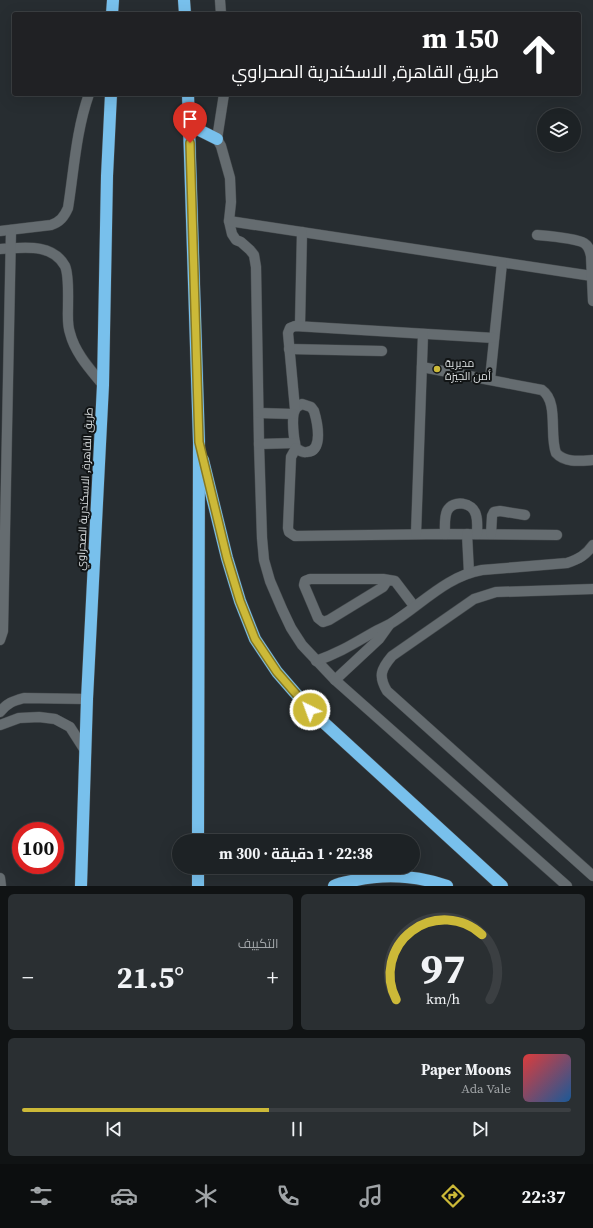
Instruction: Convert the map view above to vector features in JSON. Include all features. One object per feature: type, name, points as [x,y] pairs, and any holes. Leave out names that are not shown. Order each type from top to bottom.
[{"type":"highway","points":[[112,12],[113,0]]},
{"type":"highway","points":[[184,0],[185,12]]},
{"type":"highway","name":"طريق القاهرة, الاسكندرية الصحراوي","points":[[82,886],[87,698],[103,384],[107,176],[111,96]]},
{"type":"highway","points":[[188,96],[199,442],[198,834]]},
{"type":"highway","points":[[189,124],[217,139]]},
{"type":"highway","points":[[199,442],[227,558],[240,601],[255,639],[277,672],[310,710],[502,886]]},
{"type":"highway","points":[[198,874],[198,886]]},
{"type":"highway","points":[[334,886],[368,877],[397,876],[427,879],[448,886]]},
{"type":"street","points":[[220,0],[221,12]]},
{"type":"street","points":[[0,231],[51,225],[59,222],[65,216],[68,208],[77,140],[88,96]]},
{"type":"street","points":[[224,96],[217,139],[221,146],[230,178],[231,202],[229,221],[232,234],[236,240],[241,242],[250,250],[256,261],[262,538],[264,560],[270,581],[282,609],[291,628],[302,645],[316,661],[567,886]]},
{"type":"street","points":[[229,221],[592,276]]},
{"type":"street","points":[[0,640],[3,631],[11,230]]},
{"type":"street","points":[[300,325],[302,232]]},
{"type":"street","points":[[537,235],[578,241],[587,246],[590,251],[593,301]]},
{"type":"street","points":[[0,249],[38,248],[49,251],[65,266],[69,333],[74,346],[82,359],[103,384]]},
{"type":"street","points":[[490,379],[502,263]]},
{"type":"street","points":[[494,338],[300,325],[292,326],[289,330],[289,349],[295,445],[291,457],[288,528],[291,535],[299,536],[416,534],[557,535]]},
{"type":"street","points":[[416,534],[423,334]]},
{"type":"street","points":[[289,349],[382,351]]},
{"type":"street","points":[[422,367],[490,379],[537,389],[546,393],[550,400],[556,453],[559,457],[570,461],[593,460]]},
{"type":"street","points":[[259,444],[295,445],[300,451],[305,453],[315,449],[318,440],[315,415],[311,407],[302,404],[298,406],[294,412]]},
{"type":"street","points":[[259,413],[294,412]]},
{"type":"street","points":[[444,534],[446,512],[450,507],[457,503],[465,503],[472,507],[476,514],[472,534],[469,573]]},
{"type":"street","points":[[491,534],[492,516],[494,512],[500,511],[525,514]]},
{"type":"street","points":[[316,661],[334,655],[390,623],[450,582],[469,573],[482,570],[567,563],[584,556],[593,545]]},
{"type":"street","points":[[383,579],[385,584],[382,587],[329,620],[323,622],[318,618],[304,585],[305,581],[310,579],[383,579],[395,581],[414,606]]},
{"type":"street","points":[[593,589],[500,592],[481,596],[474,599],[392,656],[384,665],[381,674],[382,683],[387,691],[593,876]]},
{"type":"street","points":[[336,680],[379,639],[390,623]]},
{"type":"street","points":[[0,712],[5,705],[14,700],[24,698],[87,698]]},
{"type":"street","points":[[0,725],[19,718],[39,717],[55,719],[70,727],[86,752]]},
{"type":"street","points":[[0,878],[1,886]]},
{"type":"place","name":"مديرية أمن الجيزة","points":[[437,369]]},
{"type":"route","points":[[190,143],[199,442],[227,558],[240,601],[255,639],[277,672],[310,710]]}]
